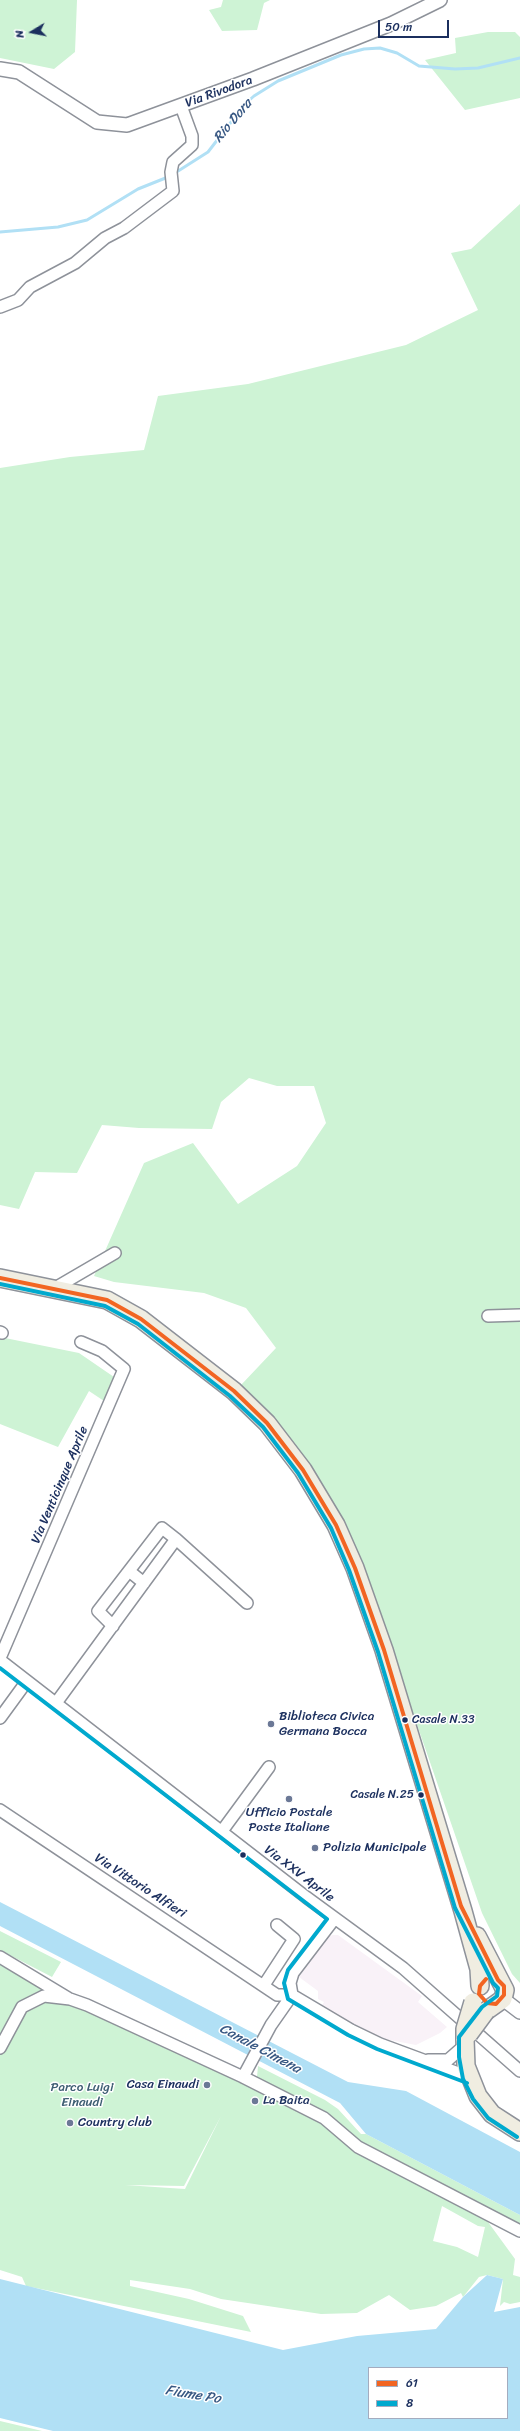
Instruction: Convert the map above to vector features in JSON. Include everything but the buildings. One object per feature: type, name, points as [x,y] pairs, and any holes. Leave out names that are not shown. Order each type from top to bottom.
[{"type":"main road","points":[[0,1278],[56,1288],[107,1300],[141,1319],[234,1391],[267,1423],[303,1470],[336,1525],[355,1568],[384,1650],[463,1911],[486,1998]]},
{"type":"main road","points":[[463,1911],[498,1980],[486,1979],[486,1998],[465,2043],[469,2077],[478,2096],[492,2114],[520,2132]]},
{"type":"street","name":"Via Rivodora","points":[[0,69],[19,72],[97,122],[127,125],[253,79],[391,24],[440,0]]},
{"type":"street","points":[[0,307],[18,300],[30,287],[75,263],[104,238],[124,228],[173,191],[171,177],[173,162],[192,145],[192,136],[180,106]]},
{"type":"street","points":[[56,1288],[114,1253]]},
{"type":"street","points":[[488,1316],[520,1315]]},
{"type":"street","name":"Via Venticinque Aprile","points":[[0,1659],[124,1369],[102,1351],[82,1342]]},
{"type":"street","points":[[113,1626],[98,1611],[162,1528],[247,1602]]},
{"type":"street","points":[[56,1703],[176,1539]]},
{"type":"street","points":[[129,1571],[144,1583]]},
{"type":"street","name":"Via XXV Aprile","points":[[0,1659],[334,1918],[403,1968],[520,2071]]},
{"type":"street","points":[[0,1718],[28,1681]]},
{"type":"street","points":[[222,1831],[269,1767]]},
{"type":"street","name":"Via Vittorio Alfieri","points":[[0,1810],[277,1995],[292,1994],[351,2030],[380,2044],[469,2077]]},
{"type":"street","points":[[243,2077],[267,2032],[292,1994],[290,1983],[293,1973],[334,1918]]},
{"type":"street","points":[[264,1985],[294,1939],[277,1925]]},
{"type":"street","points":[[0,1958],[70,1999],[243,2077],[324,2118],[358,2146],[520,2231]]},
{"type":"street","points":[[0,2048],[22,2007],[44,1996],[70,1999]]},
{"type":"street","points":[[486,1998],[520,2012]]},
{"type":"street","name":"Via Vittorio Alfieri","points":[[422,2060],[448,2060],[465,2043]]},
{"type":"shaded area","points":[[338,1935],[422,1996],[418,2002],[447,2027],[440,2033],[416,2045],[379,2038],[348,2022],[322,2005],[324,2002],[318,1999],[318,1991],[299,1977],[328,1937]]},
{"type":"green space","points":[[0,0],[77,0],[75,52],[54,69],[0,58]]},
{"type":"green space","points":[[223,0],[270,0],[264,3],[257,30],[222,31],[209,10],[221,7]]},
{"type":"green space","points":[[488,32],[515,32],[520,37],[520,98],[465,110],[425,60],[456,53],[455,38]]},
{"type":"green space","points":[[520,204],[520,1983],[512,1974],[482,1913],[382,1623],[272,1419],[241,1385],[276,1348],[246,1308],[204,1293],[114,1282],[94,1276],[144,1163],[193,1143],[238,1204],[297,1166],[326,1123],[314,1086],[277,1086],[249,1078],[221,1102],[212,1129],[139,1128],[102,1125],[77,1173],[35,1172],[19,1209],[0,1205],[0,468],[70,457],[144,450],[158,396],[248,384],[406,345],[478,310],[451,253],[471,249]]},
{"type":"green space","points":[[0,1337],[79,1353],[114,1377],[107,1403],[89,1391],[58,1447],[0,1424]]},
{"type":"green space","points":[[0,1931],[61,1962],[52,1977],[0,1950]]},
{"type":"green space","name":"Parco Luigi Einaudi","points":[[0,1964],[324,2123],[355,2153],[365,2154],[473,2208],[488,2222],[515,2259],[513,2275],[520,2277],[520,2302],[510,2304],[504,2302],[500,2306],[503,2279],[487,2275],[479,2277],[463,2297],[461,2293],[436,2306],[410,2310],[389,2295],[357,2313],[321,2314],[221,2299],[190,2289],[130,2280],[130,2286],[189,2299],[243,2316],[251,2332],[26,2286],[22,2277],[0,2270]],"holes":[[[221,2116],[185,2189],[125,2185],[184,2186]],[[442,2206],[478,2226],[485,2227],[478,2257],[457,2247],[433,2241]]]},
{"type":"green space","points":[[258,2066],[325,2100],[338,2109],[361,2134],[366,2134],[520,2215],[520,2227],[373,2153],[324,2115],[257,2077]]},
{"type":"green space","points":[[0,2421],[38,2430],[42,2431],[0,2431]]},
{"type":"water","name":"Canale Cimena","points":[[0,1902],[348,2082],[406,2091],[520,2152],[520,2215],[366,2134],[340,2103],[0,1926]]},
{"type":"water","name":"Fiume Po","points":[[487,2275],[503,2279],[494,2312],[520,2307],[520,2431],[53,2431],[0,2418],[0,2279],[283,2350],[357,2336],[436,2329],[463,2297]]},
{"type":"waterway","name":"Rio Dora","points":[[175,173],[208,152],[245,104],[254,96],[278,81],[341,55],[364,49],[380,48],[397,53],[419,66],[455,69],[478,68],[520,58]]},
{"type":"waterway","name":"Rio Dora","points":[[0,232],[58,227],[87,220],[138,189],[168,177]]},
{"type":"transit line","name":"61","points":[[0,1278],[107,1300],[141,1319],[234,1391],[267,1423],[303,1470],[336,1525],[355,1568],[384,1650],[461,1906],[498,1980],[504,1986],[504,1995],[496,2004],[487,2003],[479,1994],[480,1986],[486,1979]]},
{"type":"transit line","name":"8","points":[[0,1284],[105,1306],[138,1324],[230,1396],[263,1427],[298,1473],[331,1528],[349,1570],[378,1652],[455,1908],[493,1983],[498,1988],[497,1996],[482,2007],[459,2037],[459,2057],[463,2079],[473,2099],[488,2118],[517,2137]]},
{"type":"transit line","name":"8","points":[[0,1668],[327,1919],[288,1970],[284,1983],[288,1999],[348,2035],[377,2049],[467,2083]]},
{"type":"place","name":"Casale N.33","points":[[405,1720]]},
{"type":"place","name":"Biblioteca Civica Germana Bocca","points":[[271,1724]]},
{"type":"place","name":"Casale N.25","points":[[421,1795]]},
{"type":"place","name":"Ufficio Postale Poste Italiane","points":[[289,1799]]},
{"type":"place","name":"Polizia Municipale","points":[[315,1848]]},
{"type":"place","name":"Casa Einaudi","points":[[207,2085]]},
{"type":"place","name":"La Baita","points":[[255,2101]]},
{"type":"place","name":"Country club","points":[[70,2123]]}]
